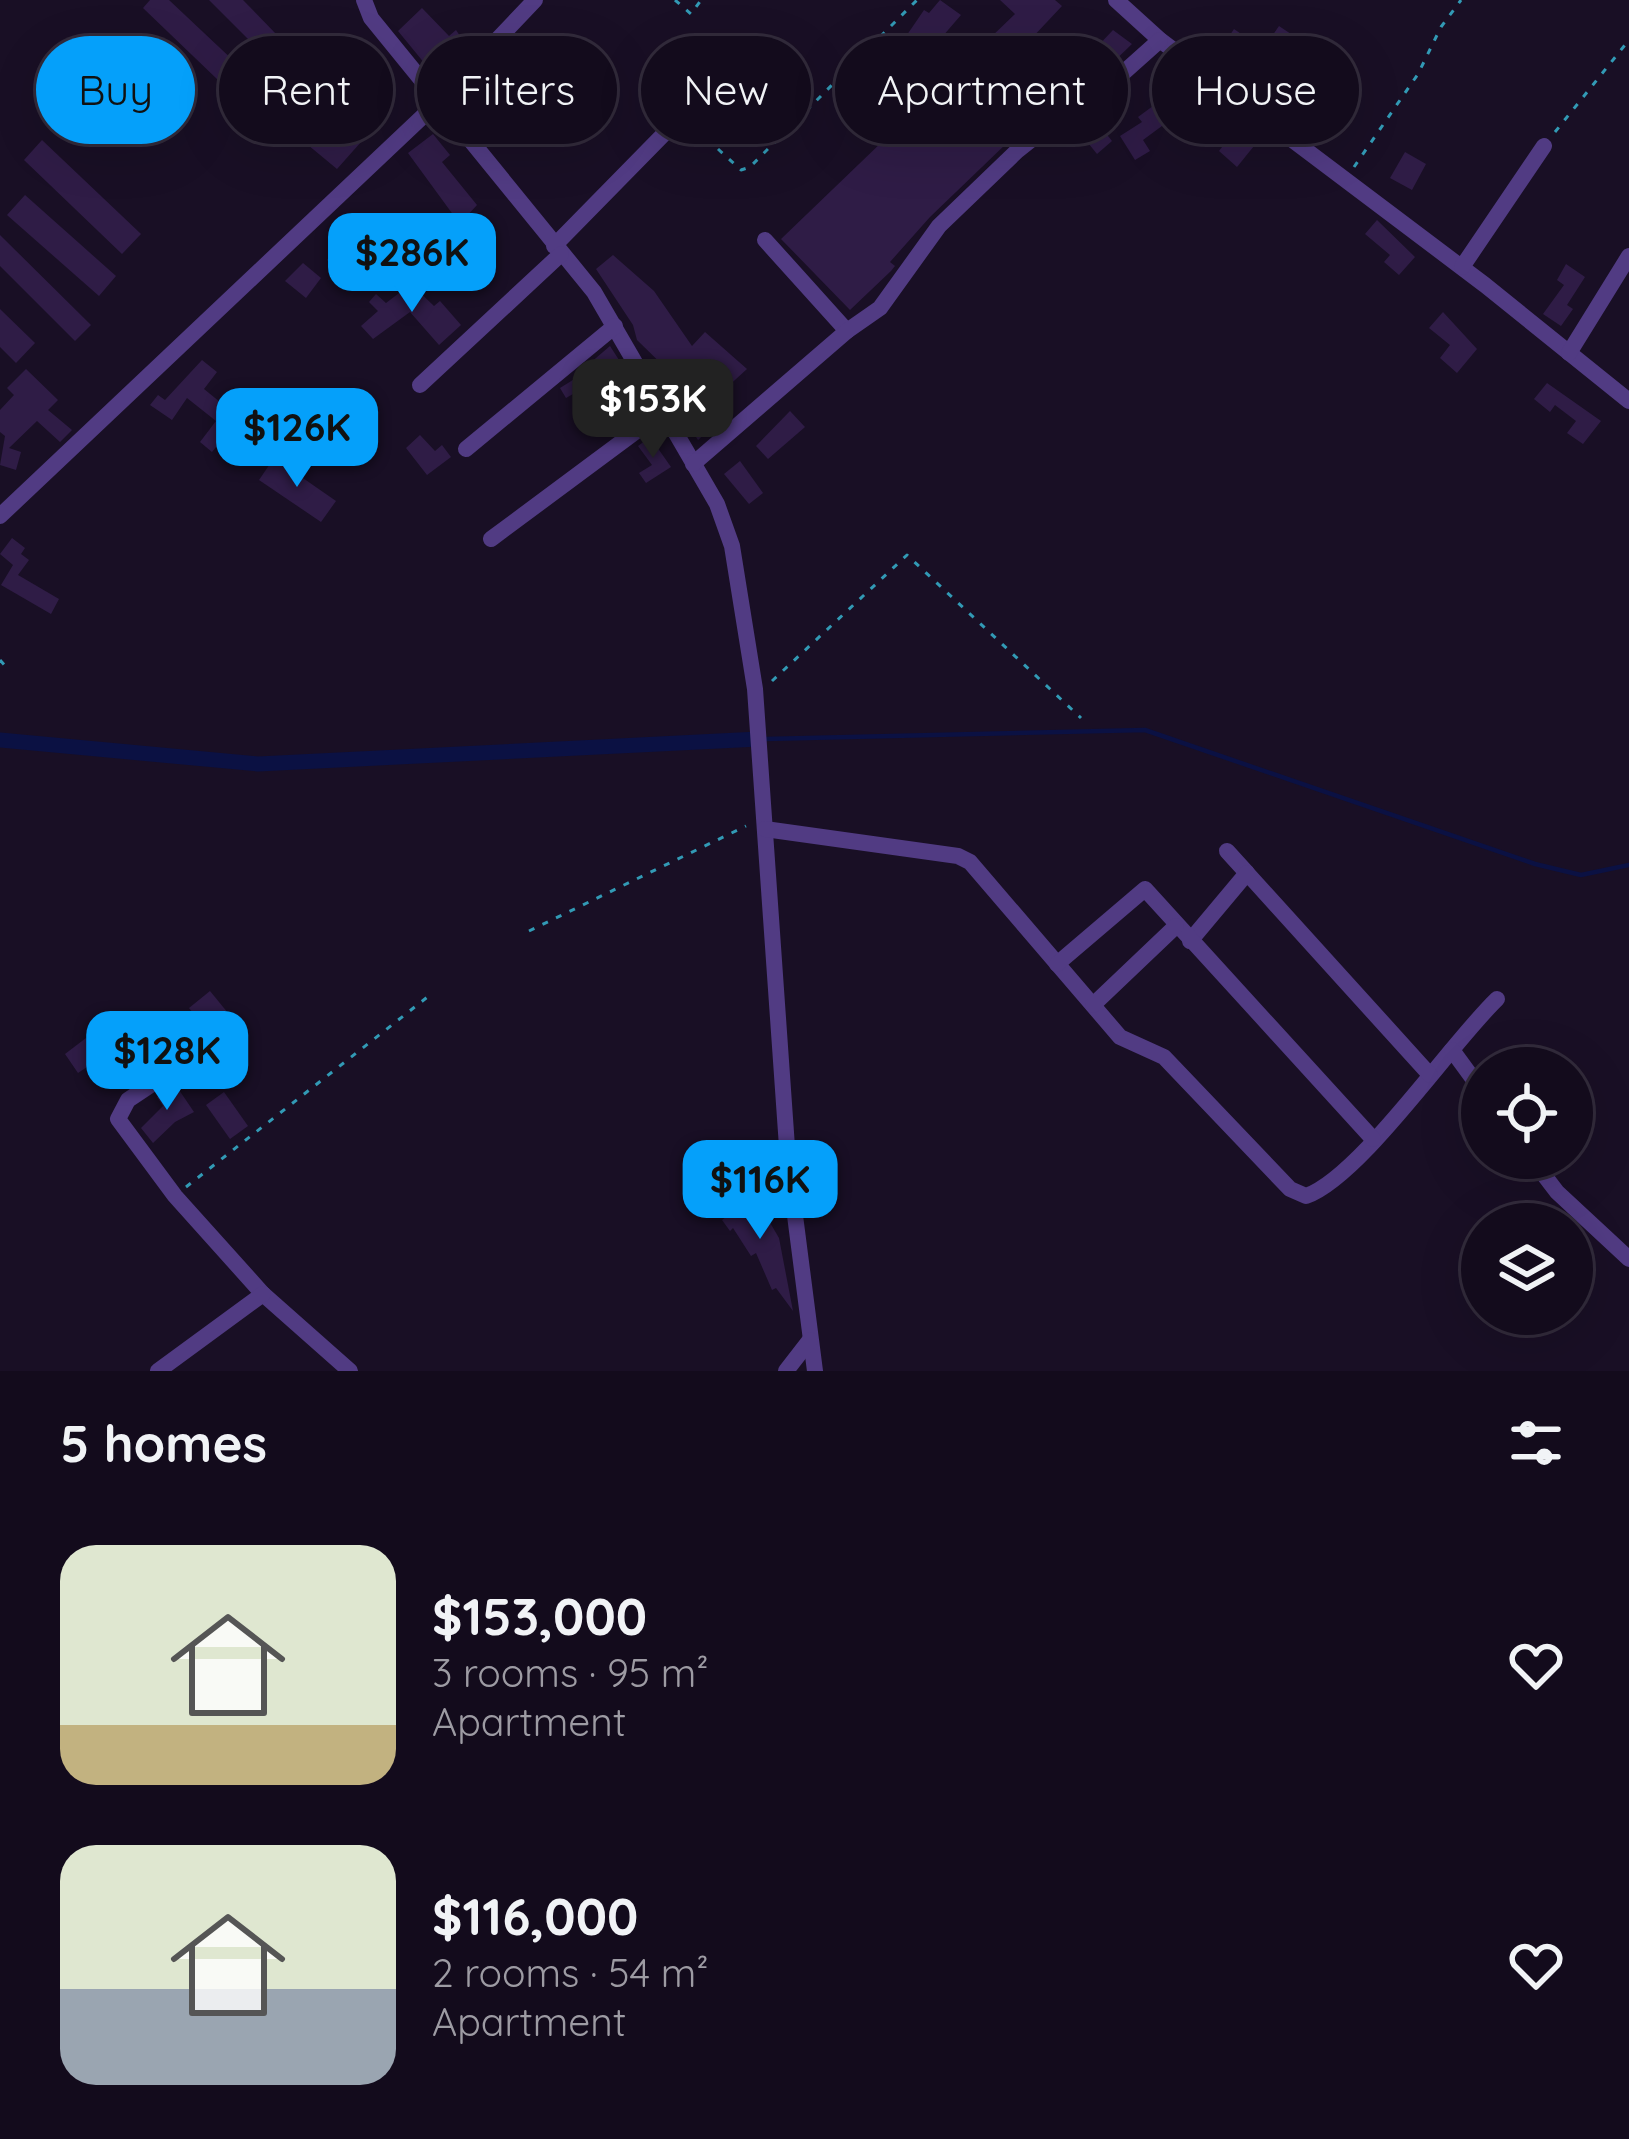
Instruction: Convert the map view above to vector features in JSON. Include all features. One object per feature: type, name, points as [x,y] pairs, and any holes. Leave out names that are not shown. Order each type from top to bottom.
[{"type":"street","points":[[364,0],[371,18],[417,76]]},
{"type":"street","points":[[501,36],[535,0]]},
{"type":"street","points":[[1116,0],[1156,36]]},
{"type":"street","points":[[694,464],[880,308],[939,226],[1017,151],[1061,116],[1084,107],[1152,47]]},
{"type":"street","points":[[0,516],[417,122]]},
{"type":"street","points":[[472,144],[615,326],[717,504],[732,546],[755,689],[788,1161],[815,1371]]},
{"type":"street","points":[[420,385],[558,250],[657,144]]},
{"type":"street","points":[[1301,144],[1629,401]]},
{"type":"street","points":[[1462,268],[1544,146]]},
{"type":"street","points":[[765,240],[847,331]]},
{"type":"street","points":[[1569,353],[1629,256]]},
{"type":"street","points":[[466,449],[615,326]]},
{"type":"street","points":[[491,539],[662,412]]},
{"type":"street","points":[[764,823],[958,856],[970,862],[1120,1037],[1164,1057],[1290,1189],[1306,1196],[1320,1191],[1373,1139],[1497,999]]},
{"type":"street","points":[[1227,851],[1430,1075]]},
{"type":"street","points":[[1190,941],[1247,874]]},
{"type":"street","points":[[1057,964],[1141,888],[1373,1139]]},
{"type":"street","points":[[1093,1005],[1176,926]]},
{"type":"street","points":[[230,1032],[128,1100],[118,1119],[175,1196],[263,1294],[350,1371]]},
{"type":"street","points":[[1452,1050],[1461,1062]]},
{"type":"street","points":[[1547,1179],[1629,1259]]},
{"type":"street","points":[[158,1371],[263,1294]]},
{"type":"street","points":[[786,1371],[810,1340]]},
{"type":"path","points":[[674,0],[691,14],[700,0]]},
{"type":"path","points":[[718,149],[741,170],[750,167],[917,0]]},
{"type":"path","points":[[1347,178],[1418,74],[1441,27],[1461,0]]},
{"type":"path","points":[[1544,146],[1629,40]]},
{"type":"path","points":[[755,689],[778,677],[907,556],[1081,718]]},
{"type":"path","points":[[0,660],[7,668]]},
{"type":"path","points":[[530,931],[764,823]]},
{"type":"path","points":[[175,1196],[430,995]]},
{"type":"building","points":[[150,0],[169,0],[219,47],[219,79],[195,58],[195,36],[172,36],[143,8]]},
{"type":"building","points":[[209,0],[243,0],[278,36],[245,36]]},
{"type":"building","points":[[940,0],[961,15],[943,36],[906,36],[924,10],[929,13]]},
{"type":"building","points":[[1000,0],[1055,0],[1062,6],[1034,36],[992,36],[1015,14]]},
{"type":"building","points":[[422,8],[449,36],[417,36],[417,54],[398,31]]},
{"type":"building","points":[[1279,26],[1294,36],[1272,36]]},
{"type":"building","points":[[1152,107],[1152,133],[1143,140],[1150,151],[1135,160],[1125,144],[1128,131],[1142,122],[1138,117]]},
{"type":"building","points":[[38,144],[46,144],[141,234],[122,254],[24,160]]},
{"type":"building","points":[[309,144],[359,144],[337,169]]},
{"type":"building","points":[[420,144],[441,144],[450,155],[442,162],[477,205],[466,217],[473,224],[465,231],[408,153]]},
{"type":"building","points":[[880,144],[1006,144],[930,217],[890,262],[895,266],[891,271],[850,310],[781,239]]},
{"type":"building","points":[[1089,144],[1109,144],[1097,154]]},
{"type":"building","points":[[1224,144],[1254,146],[1237,167],[1219,151]]},
{"type":"building","points":[[1405,152],[1426,164],[1412,190],[1390,178]]},
{"type":"building","points":[[25,195],[116,276],[99,296],[7,215]]},
{"type":"building","points":[[1377,220],[1415,257],[1399,275],[1384,262],[1390,255],[1365,234]]},
{"type":"building","points":[[341,223],[360,243],[345,258],[357,269],[350,278],[327,260],[342,243],[331,232]]},
{"type":"building","points":[[0,235],[91,325],[75,341],[0,266]]},
{"type":"building","points":[[613,255],[654,291],[692,346],[705,332],[747,369],[724,390],[730,398],[720,406],[711,394],[690,409],[709,430],[698,440],[666,390],[679,381],[637,340],[633,325],[596,269]]},
{"type":"building","points":[[303,263],[321,278],[306,298],[285,281]]},
{"type":"building","points":[[1566,264],[1585,277],[1567,305],[1573,309],[1561,326],[1543,314],[1564,285],[1557,280]]},
{"type":"building","points":[[411,284],[434,306],[440,301],[461,325],[439,345],[410,312],[373,339],[361,326],[378,311],[369,302],[376,294],[386,303]]},
{"type":"building","points":[[0,309],[35,343],[16,363],[0,347]]},
{"type":"building","points":[[1443,312],[1477,349],[1457,373],[1440,358],[1450,345],[1429,328]]},
{"type":"building","points":[[610,346],[619,360],[611,366],[632,389],[620,400],[601,378],[566,398],[560,388],[592,368],[589,364]]},
{"type":"building","points":[[202,360],[217,372],[204,389],[247,424],[237,437],[229,431],[212,452],[200,442],[216,421],[187,398],[172,420],[150,405],[158,395],[165,400]]},
{"type":"building","points":[[26,369],[58,400],[48,410],[72,430],[60,442],[37,421],[9,448],[21,452],[16,470],[0,465],[5,436],[0,432],[0,410],[14,395],[7,388]]},
{"type":"building","points":[[1547,383],[1601,421],[1583,444],[1567,433],[1576,421],[1555,405],[1550,412],[1534,399]]},
{"type":"building","points":[[790,411],[805,427],[768,459],[756,446]]},
{"type":"building","points":[[420,435],[435,451],[442,445],[451,457],[427,475],[406,448]]},
{"type":"building","points":[[650,437],[671,467],[646,483],[639,473],[652,465],[638,446]]},
{"type":"building","points":[[274,458],[336,501],[321,522],[259,480]]},
{"type":"building","points":[[740,461],[763,493],[749,504],[724,474]]},
{"type":"building","points":[[12,538],[25,548],[21,554],[29,560],[18,575],[59,599],[51,614],[1,585],[13,565],[0,554]]},
{"type":"building","points":[[210,991],[228,1013],[207,1030],[189,1008]]},
{"type":"building","points":[[86,1038],[104,1063],[123,1047],[137,1064],[109,1087],[90,1065],[78,1073],[65,1054]]},
{"type":"building","points":[[175,1084],[194,1112],[153,1143],[141,1128],[163,1106],[157,1097]]},
{"type":"building","points":[[224,1092],[248,1126],[230,1139],[206,1105]]},
{"type":"building","points":[[752,1192],[779,1238],[793,1311],[776,1288],[772,1290],[756,1253],[751,1256],[722,1220],[740,1206],[737,1201]]},
{"type":"waterway","points":[[765,739],[1145,730],[1535,864],[1581,875],[1629,865]]},
{"type":"waterway","points":[[0,740],[258,764],[759,739]]}]
